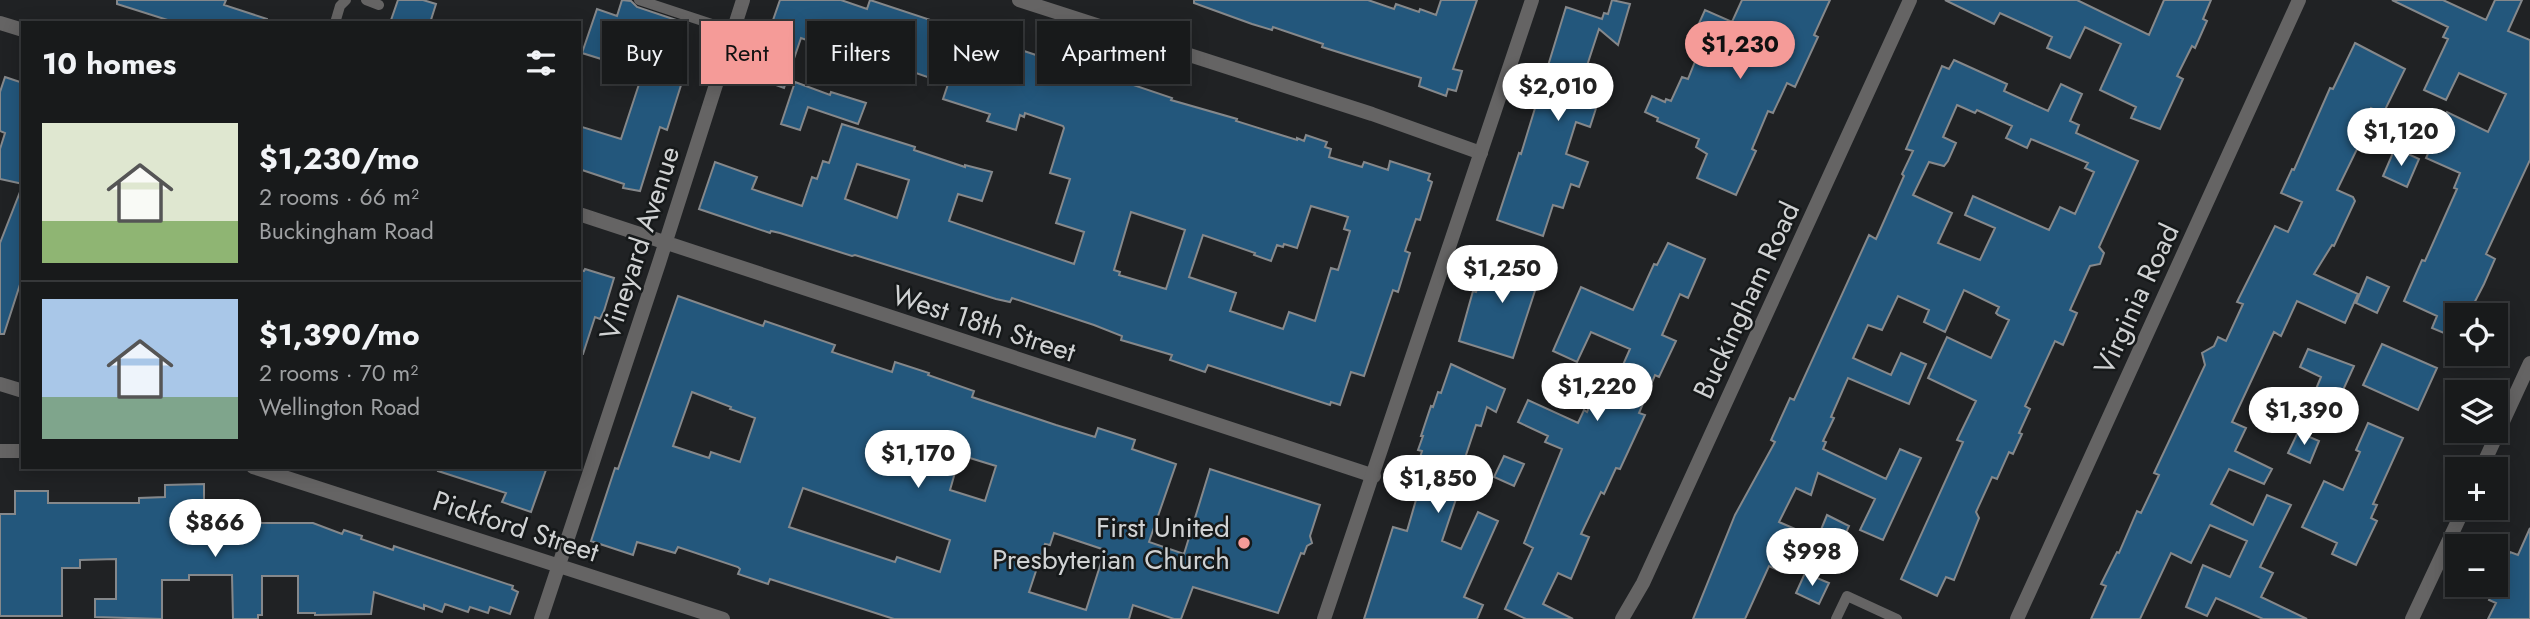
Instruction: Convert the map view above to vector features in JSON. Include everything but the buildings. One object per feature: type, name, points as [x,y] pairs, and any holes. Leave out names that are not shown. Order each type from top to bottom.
[{"type":"street","name":"Vineyard Avenue","points":[[736,21],[743,0]]},
{"type":"street","points":[[1019,0],[1372,114],[1481,153]]},
{"type":"street","points":[[1324,619],[1532,0]]},
{"type":"street","name":"Buckingham Road","points":[[1622,619],[1643,583],[1910,0]]},
{"type":"street","name":"Virginia Road","points":[[2017,619],[2299,0]]},
{"type":"street","points":[[0,23],[21,29]]},
{"type":"street","name":"Vineyard Avenue","points":[[541,619],[716,84]]},
{"type":"street","name":"West 18th Street","points":[[581,215],[1374,476]]},
{"type":"street","points":[[2487,457],[2530,363]]},
{"type":"street","points":[[0,384],[21,390]]},
{"type":"street","points":[[0,451],[21,451]]},
{"type":"street","name":"Pickford Street","points":[[259,469],[723,619]]},
{"type":"street","points":[[2412,619],[2457,520]]},
{"type":"lane","points":[[336,21],[340,6],[346,0]]},
{"type":"lane","points":[[366,0],[379,5]]},
{"type":"lane","points":[[639,0],[703,21]]},
{"type":"lane","points":[[1836,619],[1847,596],[1896,619]]},
{"type":"place","name":"First United Presbyterian Church","points":[[1244,543]]}]
